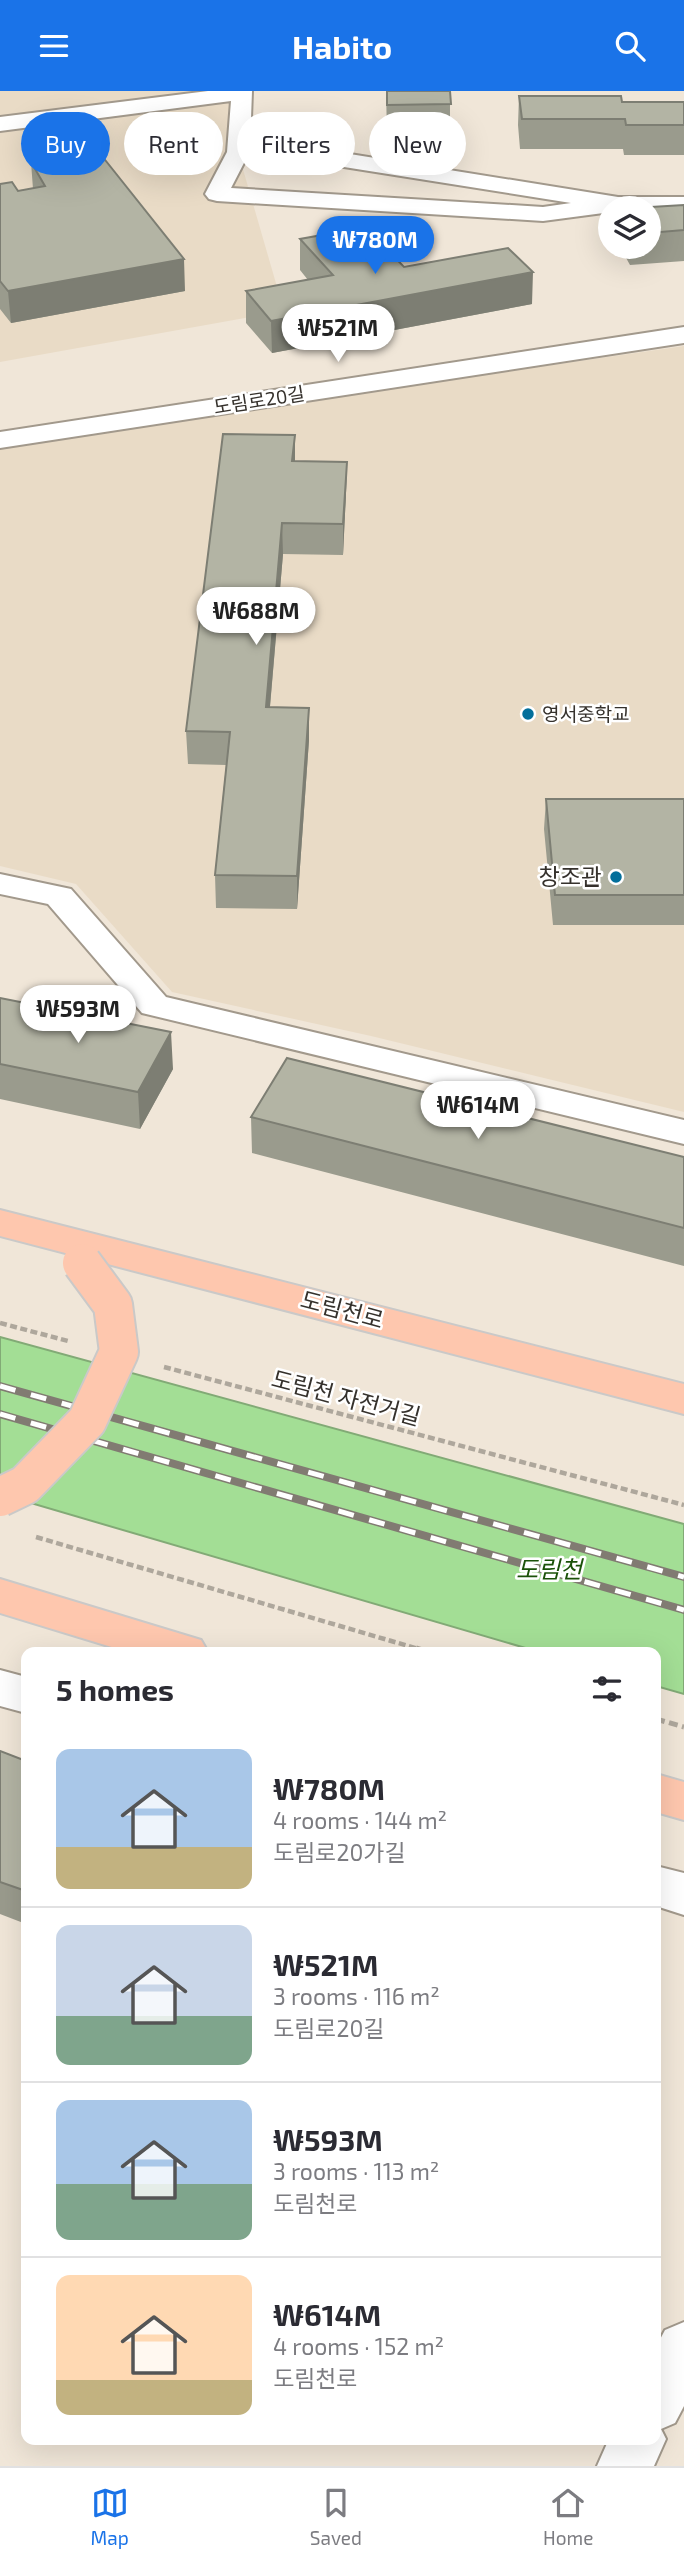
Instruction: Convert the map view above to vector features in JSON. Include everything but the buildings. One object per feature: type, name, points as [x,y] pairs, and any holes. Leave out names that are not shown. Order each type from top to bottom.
[{"type":"main road","points":[[0,1497],[25,1485],[87,1421],[119,1352],[113,1305],[82,1263],[15,1226]]},
{"type":"main road","name":"도림천로","points":[[15,1226],[684,1399]]},
{"type":"main road","points":[[0,1596],[169,1647]]},
{"type":"main road","points":[[661,1794],[684,1801]]},
{"type":"street","points":[[0,124],[243,93],[241,112]]},
{"type":"street","points":[[237,154],[217,194],[543,214],[598,207]]},
{"type":"street","points":[[355,162],[598,201]]},
{"type":"street","points":[[661,204],[684,204]]},
{"type":"street","name":"도림로20길","points":[[0,440],[684,335]]},
{"type":"street","points":[[0,884],[59,896],[154,1005],[684,1132]]},
{"type":"street","points":[[0,1688],[21,1694]]},
{"type":"street","points":[[661,1887],[684,1893]]},
{"type":"street","points":[[661,2394],[684,2349]]},
{"type":"street","points":[[625,2466],[635,2445]]},
{"type":"path","points":[[0,1324],[81,1345]]},
{"type":"path","name":"도림천 자전거길","points":[[162,1367],[684,1506]]},
{"type":"path","points":[[26,1534],[412,1647]]},
{"type":"path","points":[[661,1720],[684,1727]]},
{"type":"shaded area","points":[[0,91],[239,91],[237,175],[245,175],[284,311],[0,362]]},
{"type":"shaded area","points":[[684,346],[684,1112],[371,1036],[172,992],[76,884],[0,866],[0,444]]},
{"type":"water","name":"도림천","points":[[0,1337],[684,1524],[684,1694],[661,1687],[661,1647],[522,1647],[0,1494]]},
{"type":"railway","points":[[0,1386],[684,1577]]},
{"type":"railway","points":[[0,1414],[684,1610]]},
{"type":"place","name":"영서중학교","points":[[528,714]]},
{"type":"place","name":"창조관","points":[[616,877]]}]
